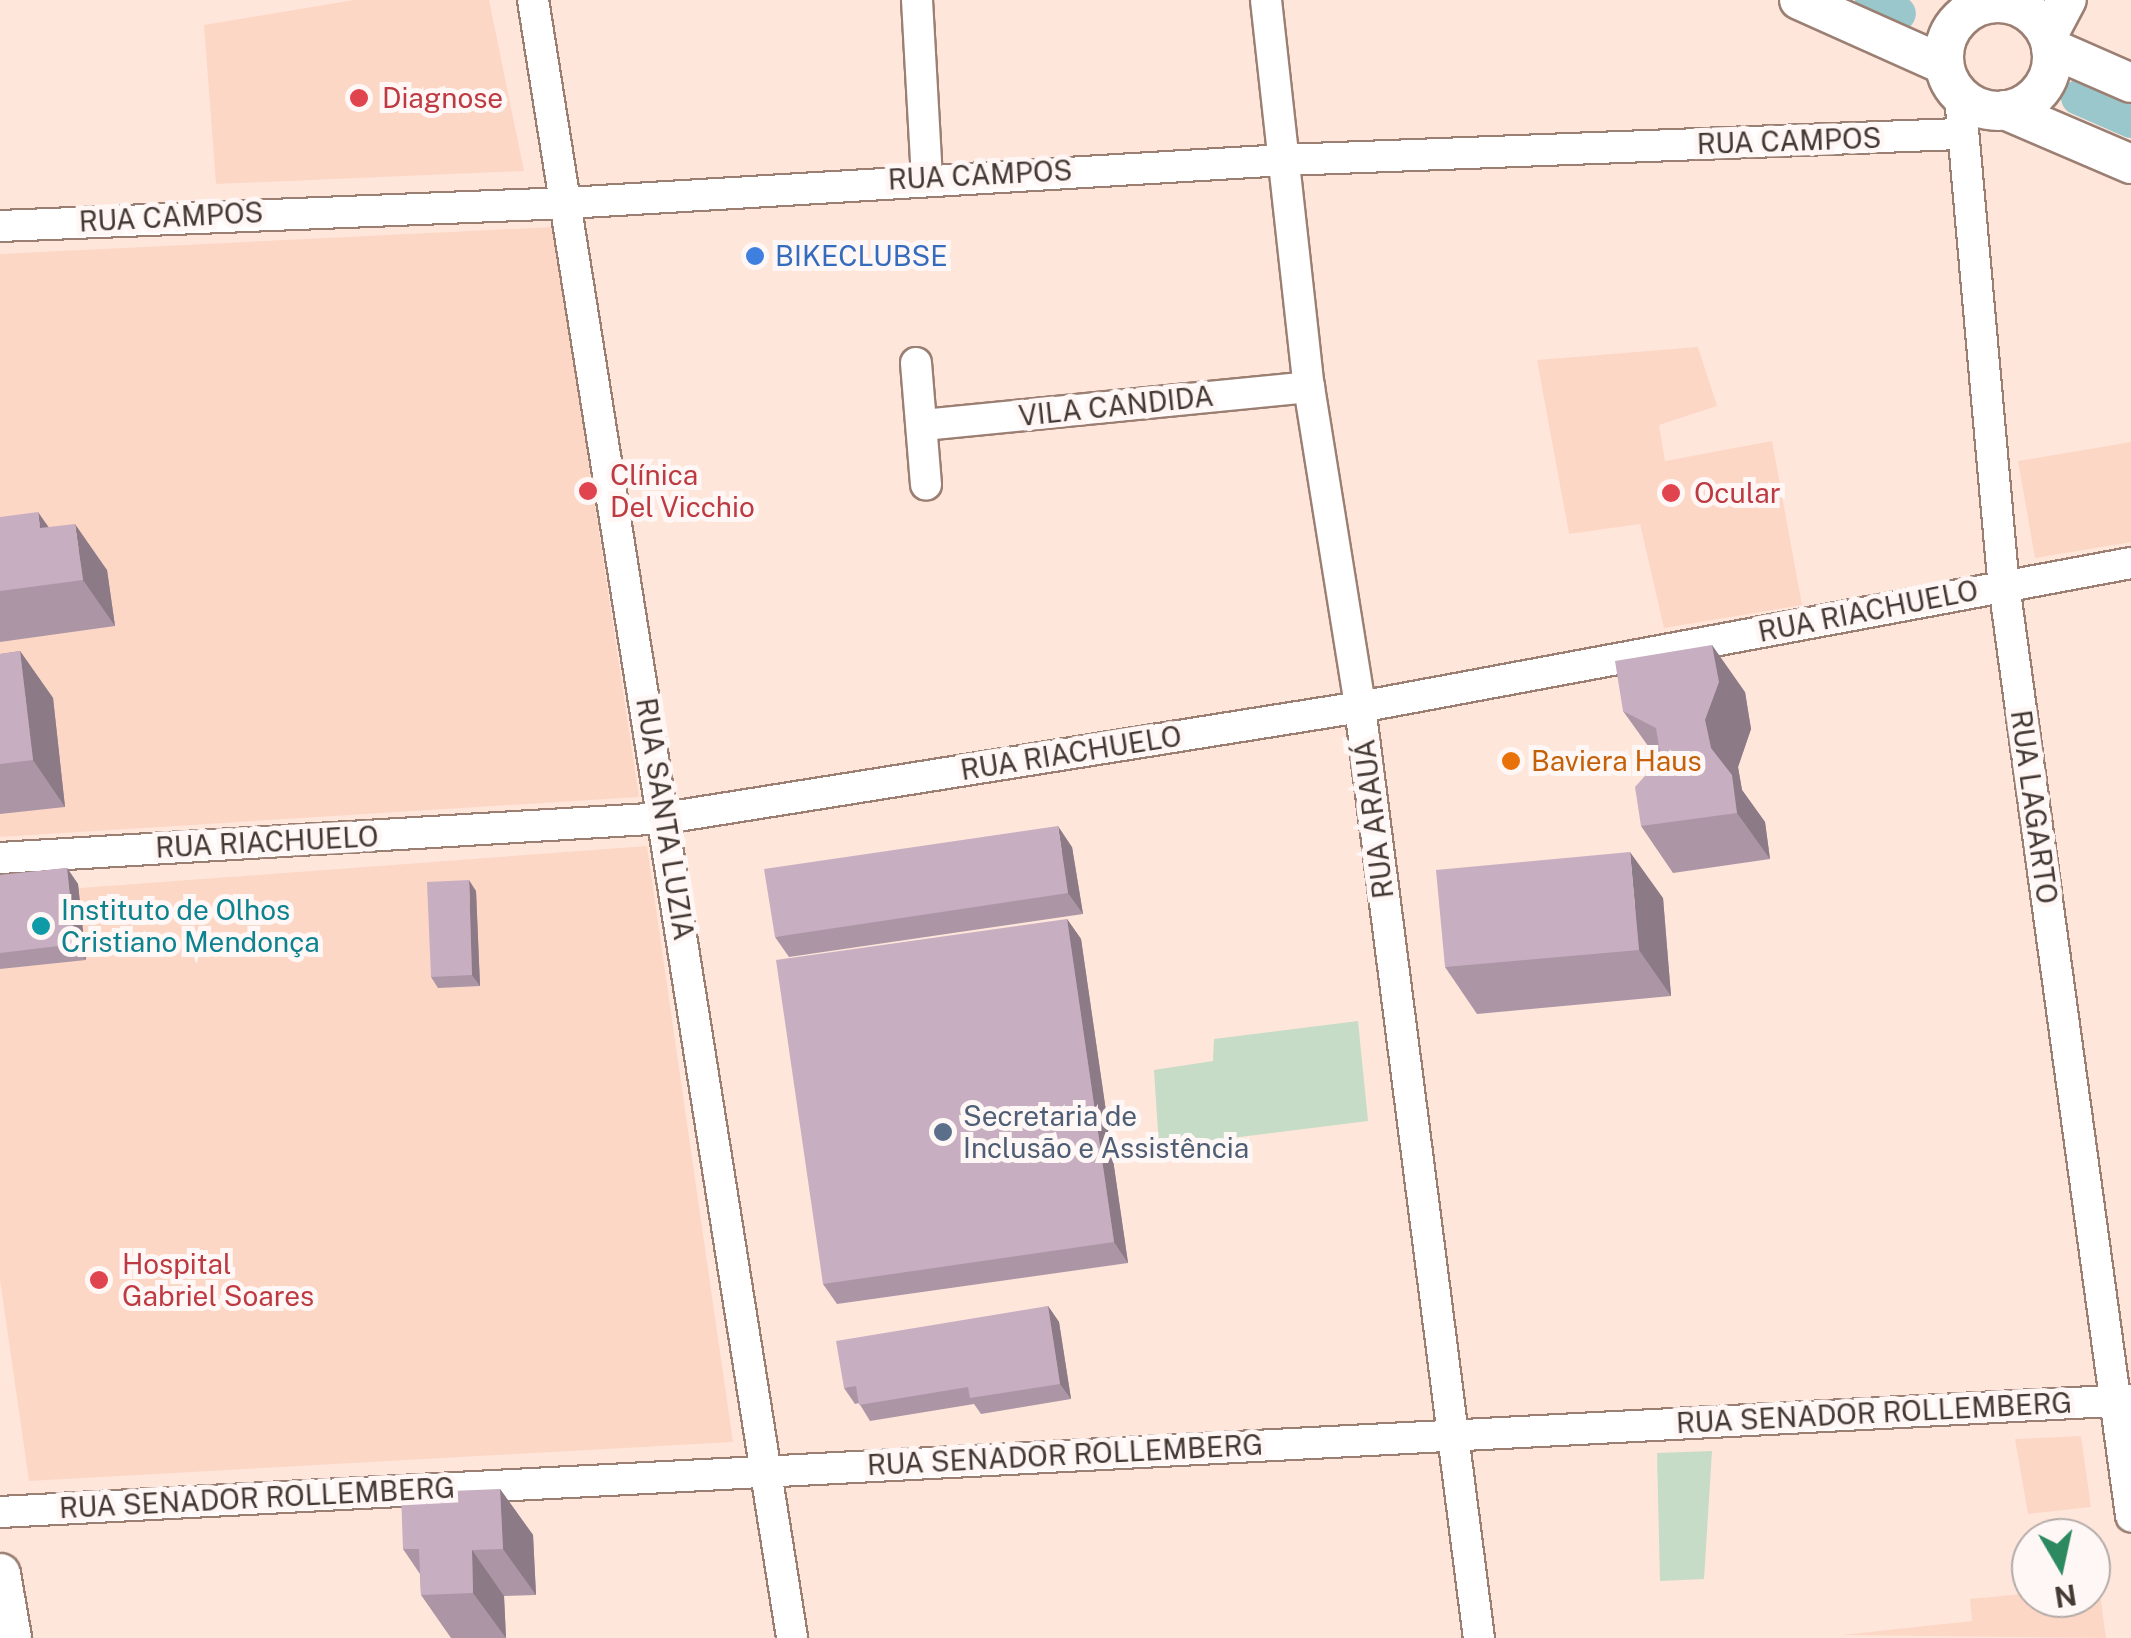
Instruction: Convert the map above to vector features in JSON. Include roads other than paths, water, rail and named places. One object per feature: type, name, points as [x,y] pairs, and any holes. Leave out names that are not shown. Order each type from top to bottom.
[{"type":"main road","points":[[0,1574],[11,1638]]},
{"type":"street","name":"RUA SANTA LUZIA","points":[[533,0],[666,818],[792,1638]]},
{"type":"street","points":[[917,0],[926,178]]},
{"type":"street","name":"RUA ARAUÁ","points":[[1266,0],[1309,387],[1360,707],[1450,1436],[1479,1638]]},
{"type":"street","points":[[1798,0],[1952,81],[1981,108],[2006,110],[2131,164]]},
{"type":"street","points":[[2006,110],[2042,89],[2050,41],[2066,0]]},
{"type":"street","points":[[1952,81],[1946,38],[1953,8],[2004,1],[2030,13],[2050,41],[2131,84]]},
{"type":"street","name":"RUA LAGARTO","points":[[1952,81],[2004,585],[2123,1400],[2131,1516]]},
{"type":"street","name":"RUA CAMPOS","points":[[0,226],[568,202],[926,178],[1285,160],[1960,134]]},
{"type":"street","points":[[916,363],[926,485]]},
{"type":"street","name":"VILA CANDIDA","points":[[923,426],[1309,387]]},
{"type":"street","name":"RUA RIACHUELO","points":[[0,858],[666,818],[1360,707],[2131,564]]},
{"type":"street","name":"RUA SENADOR ROLLEMBERG","points":[[0,1512],[2123,1400]]},
{"type":"waterway","points":[[1872,0],[1898,13]]},
{"type":"waterway","points":[[2078,97],[2131,120]]},
{"type":"place","name":"Diagnose","points":[[359,98]]},
{"type":"place","name":"BIKECLUBSE","points":[[755,256]]},
{"type":"place","name":"Clínica Del Vicchio","points":[[588,491]]},
{"type":"place","name":"Ocular","points":[[1671,493]]},
{"type":"place","name":"Baviera Haus","points":[[1511,761]]},
{"type":"place","name":"Instituto de Olhos Cristiano Mendonça","points":[[41,926]]},
{"type":"place","name":"Secretaria de Inclusão e Assistência","points":[[943,1132]]},
{"type":"place","name":"Hospital Gabriel Soares","points":[[99,1280]]}]
